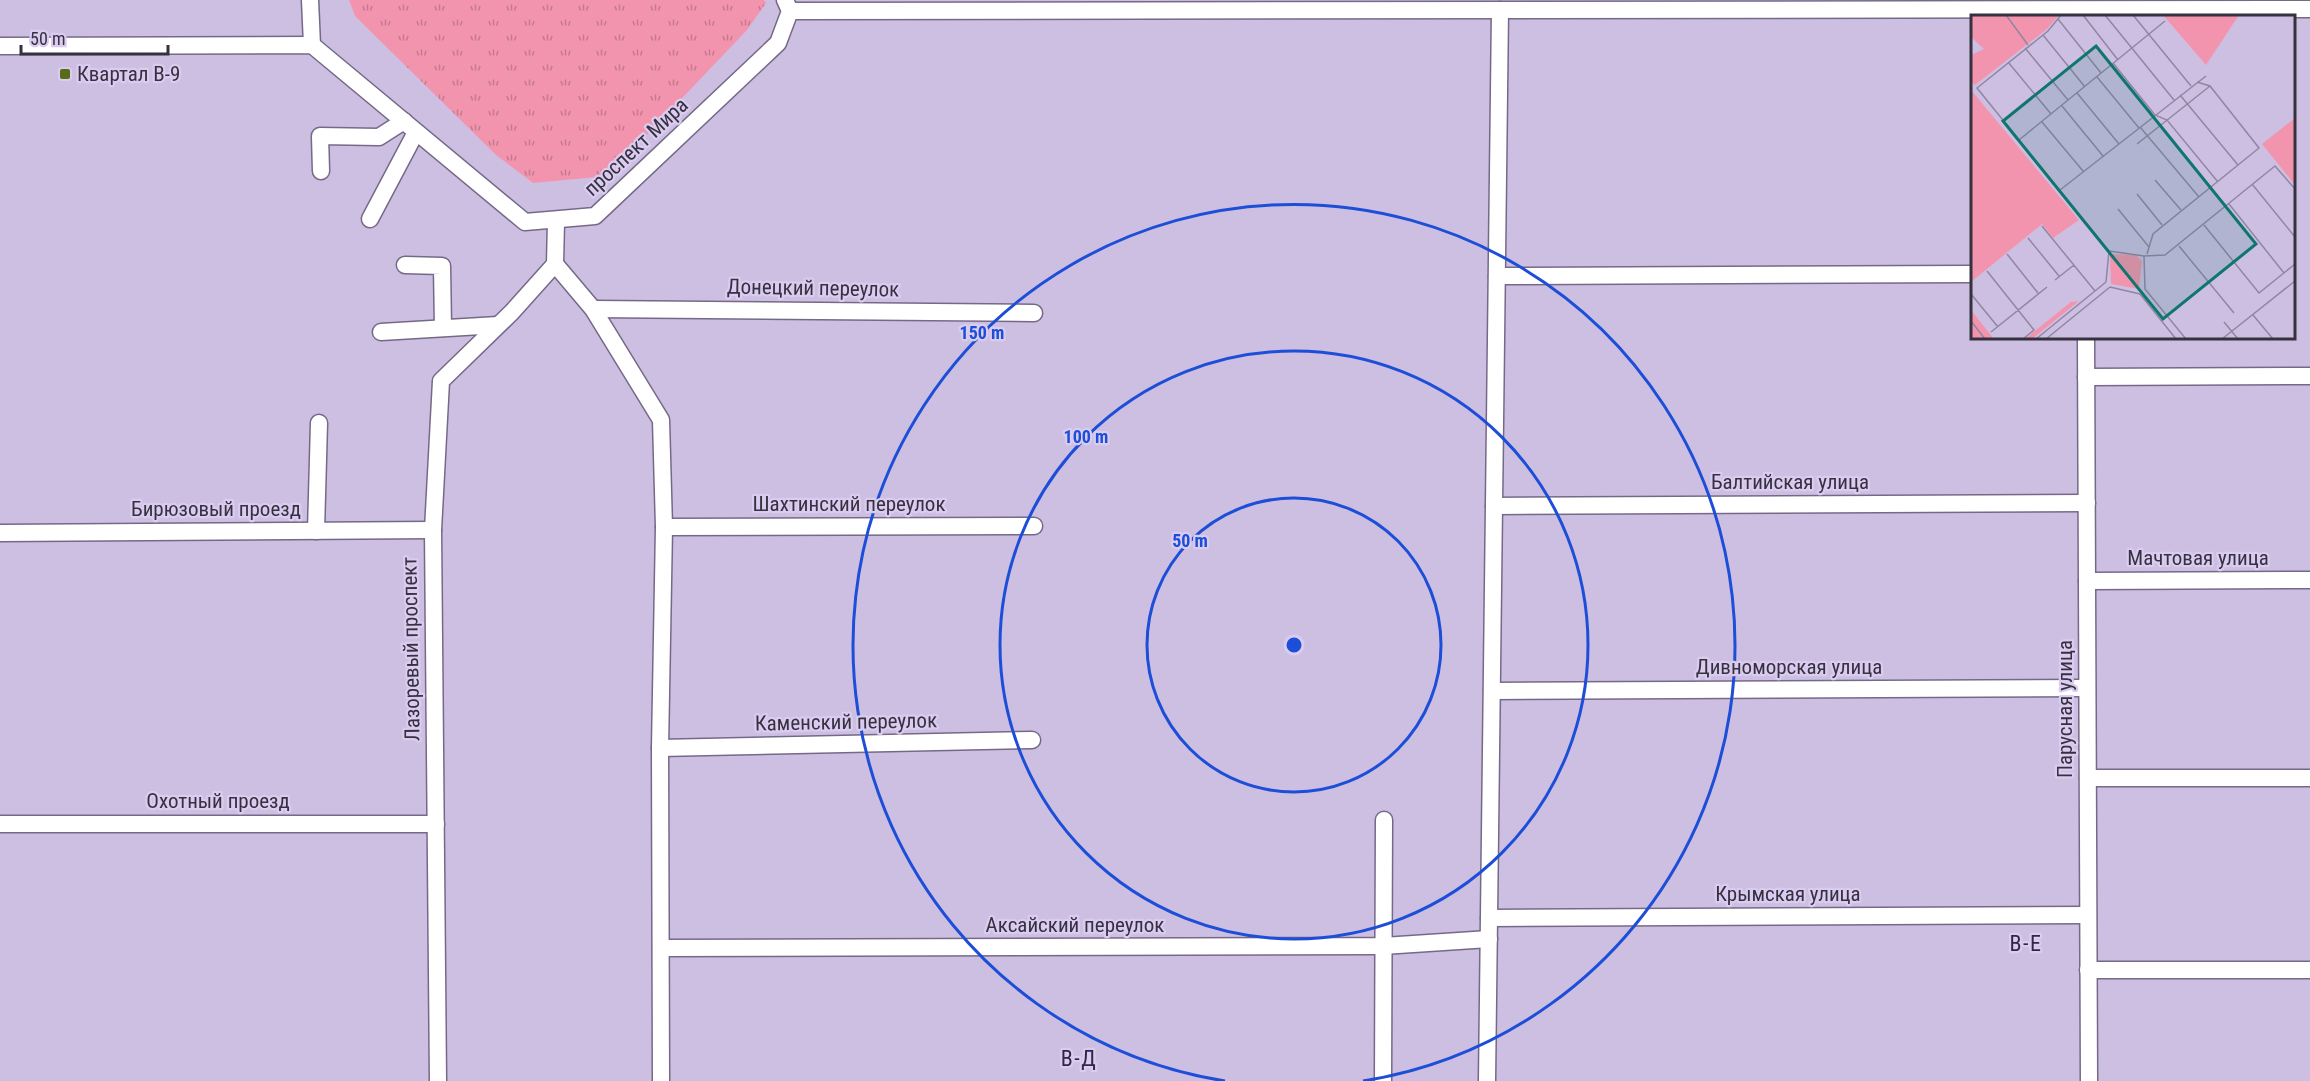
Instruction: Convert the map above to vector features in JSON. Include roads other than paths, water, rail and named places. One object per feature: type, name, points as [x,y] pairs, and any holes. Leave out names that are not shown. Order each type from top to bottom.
[{"type":"street","points":[[0,46],[312,45],[310,0]]},
{"type":"street","name":"проспект Мира","points":[[312,45],[525,222],[556,222],[595,216],[778,43],[787,5],[2085,13],[2310,9]]},
{"type":"street","points":[[1487,1081],[1500,10]]},
{"type":"street","points":[[321,171],[320,136],[379,137],[410,127]]},
{"type":"street","points":[[370,219],[410,127]]},
{"type":"street","points":[[556,222],[555,264],[593,309],[661,420],[664,527],[660,748],[661,1081]]},
{"type":"street","name":"Лазоревый проспект","points":[[438,1081],[432,530],[441,381],[498,326],[555,264]]},
{"type":"street","points":[[405,265],[442,266],[443,328]]},
{"type":"street","points":[[1497,276],[1971,274]]},
{"type":"street","name":"Донецкий переулок","points":[[593,309],[1034,313]]},
{"type":"street","points":[[381,332],[498,326]]},
{"type":"street","name":"Парусная улица","points":[[2086,339],[2089,1081]]},
{"type":"street","points":[[2086,377],[2310,376]]},
{"type":"street","points":[[316,531],[319,423]]},
{"type":"street","name":"Балтийская улица","points":[[1494,506],[2086,503]]},
{"type":"street","name":"Шахтинский переулок","points":[[664,527],[1034,525]]},
{"type":"street","name":"Бирюзовый проезд","points":[[0,533],[432,530]]},
{"type":"street","name":"Мачтовая улица","points":[[2087,581],[2310,580]]},
{"type":"street","name":"Дивноморская улица","points":[[1492,691],[2087,688]]},
{"type":"street","name":"Каменский переулок","points":[[660,748],[1032,740]]},
{"type":"street","points":[[2088,778],[2310,778]]},
{"type":"street","points":[[1383,1081],[1384,820]]},
{"type":"street","name":"Охотный проезд","points":[[0,824],[436,824]]},
{"type":"street","name":"Крымская улица","points":[[1489,918],[2088,915]]},
{"type":"street","name":"Аксайский переулок","points":[[661,948],[1383,946],[1489,939]]},
{"type":"street","points":[[2088,970],[2310,970]]},
{"type":"place","name":"Квартал В-9","points":[[65,74]]},
{"type":"district","name":"В-Е","points":[[2026,943]]},
{"type":"district","name":"В-Д","points":[[1079,1058]]}]
